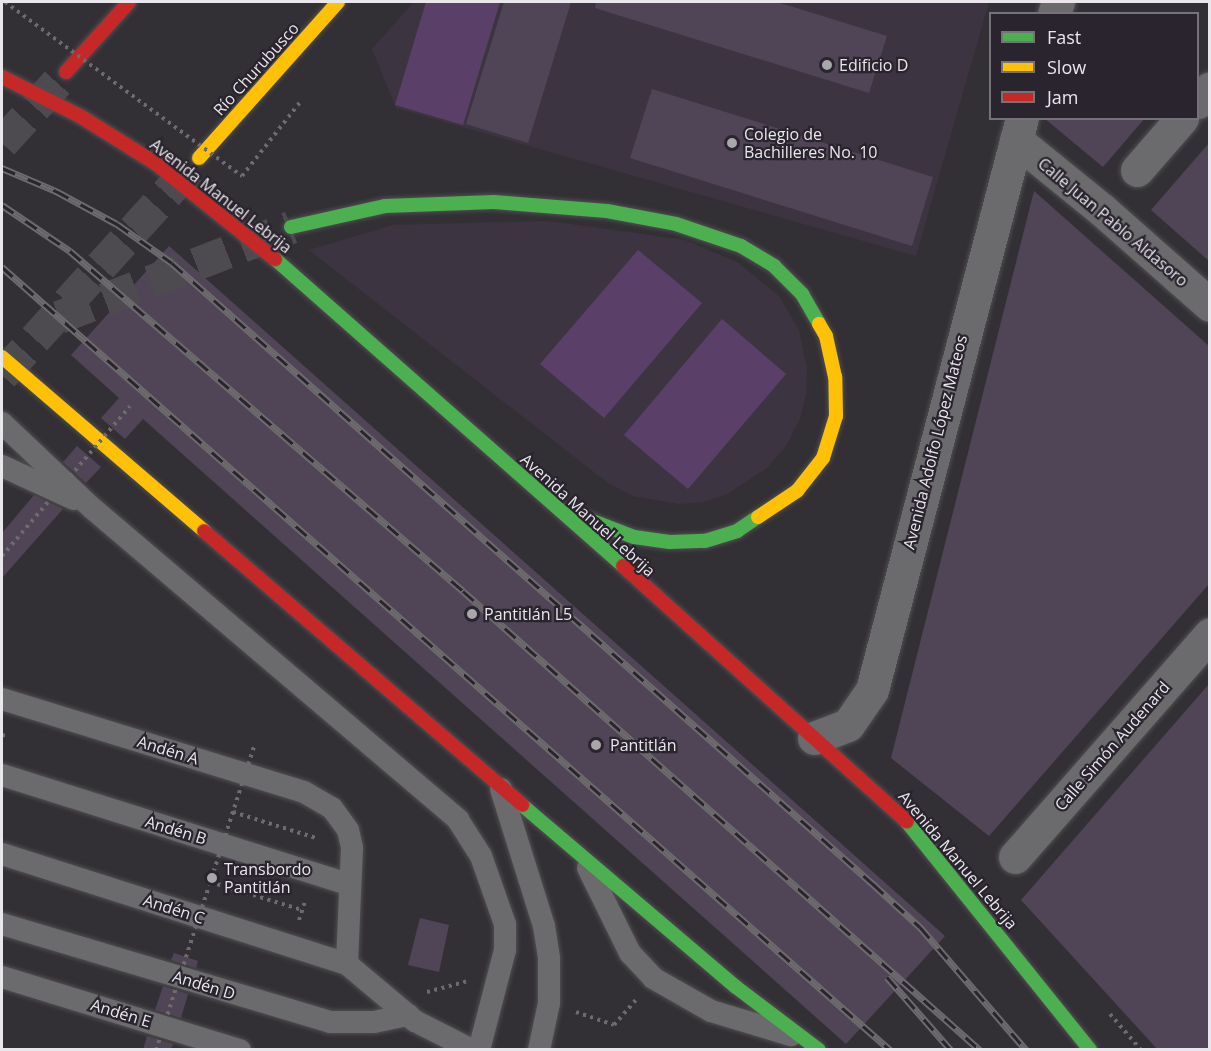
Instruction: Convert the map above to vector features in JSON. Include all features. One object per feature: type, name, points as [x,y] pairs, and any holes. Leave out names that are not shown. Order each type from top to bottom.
[{"type":"main road","points":[[66,72],[129,2]]},
{"type":"main road","name":"Río Churubusco","points":[[199,158],[338,2]]},
{"type":"main road","name":"Avenida Manuel Lebrija","points":[[2,77],[80,116],[155,163],[287,268],[550,504],[896,808],[1090,1050]]},
{"type":"main road","points":[[291,227],[385,206],[494,202],[607,211],[676,224],[741,246],[774,266],[802,294],[826,336],[835,377],[836,416],[822,458],[797,491],[737,531],[705,541],[670,542],[634,537],[550,504]]},
{"type":"main road","points":[[2,357],[583,858],[736,987],[811,1044]]},
{"type":"street","points":[[1199,100],[1209,88]]},
{"type":"street","points":[[1137,170],[1180,120]]},
{"type":"street","name":"Calle Juan Pablo Aldasoro","points":[[1019,129],[1101,208],[1209,306]]},
{"type":"street","name":"Avenida Adolfo López Mateos","points":[[814,738],[848,725],[872,690],[1019,129]]},
{"type":"street","name":"Calle Simón Audenard","points":[[1015,857],[1209,634]]},
{"type":"lane","points":[[2,423],[92,508],[458,820],[481,856],[505,924],[505,950],[479,1050]]},
{"type":"lane","points":[[2,466],[92,508]]},
{"type":"lane","name":"Andén A","points":[[2,699],[304,792],[332,808]]},
{"type":"lane","name":"Andén B","points":[[2,775],[350,885]]},
{"type":"lane","points":[[501,788],[538,905],[549,959],[549,1003],[539,1050]]},
{"type":"lane","points":[[332,808],[348,830],[352,849],[347,964],[408,1015],[444,1038],[472,1050]]},
{"type":"lane","name":"Andén C","points":[[2,854],[347,964]]},
{"type":"lane","points":[[583,858],[630,952],[653,978],[711,1011],[811,1044]]},
{"type":"lane","name":"Andén D","points":[[2,924],[330,1022],[374,1022],[408,1015]]},
{"type":"lane","name":"Andén E","points":[[2,977],[240,1050]]},
{"type":"path","points":[[5,2],[242,176],[303,98]]},
{"type":"path","points":[[2,556],[130,406]]},
{"type":"path","points":[[2,735],[9,737]]},
{"type":"path","points":[[156,1050],[255,744]]},
{"type":"path","points":[[233,812],[323,840],[332,808]]},
{"type":"path","points":[[291,946],[313,873]]},
{"type":"path","points":[[210,882],[302,910]]},
{"type":"shaded area","name":"Colegio de Bachilleres No. 10","points":[[414,2],[989,2],[916,256],[396,108],[372,49]]},
{"type":"shaded area","points":[[426,2],[500,2],[463,125],[395,105]]},
{"type":"shaded area","points":[[549,221],[685,240],[737,262],[779,296],[799,330],[807,369],[806,394],[800,419],[786,446],[767,468],[727,494],[704,502],[679,504],[633,496],[608,483],[309,250],[393,225]]},
{"type":"shaded area","points":[[638,250],[702,303],[604,418],[540,364]]},
{"type":"shaded area","points":[[722,319],[786,374],[688,489],[624,435]]},
{"type":"building","points":[[504,2],[571,2],[528,143],[466,124]]},
{"type":"building","name":"Edificio D","points":[[596,2],[777,2],[887,36],[869,93],[595,8]]},
{"type":"building","points":[[652,89],[933,177],[912,246],[630,158]]},
{"type":"building","points":[[1046,120],[1143,120],[1103,167]]},
{"type":"building","points":[[1209,143],[1209,261],[1151,210]]},
{"type":"building","points":[[1034,191],[1209,346],[1209,584],[989,836],[891,758]]},
{"type":"building","name":"Pantitlán L5","points":[[169,246],[945,936],[846,1044],[143,419],[125,439],[101,418],[119,398],[71,355]]},
{"type":"building","points":[[77,446],[101,467],[86,483],[63,462]]},
{"type":"building","points":[[34,495],[63,509],[2,578],[2,533]]},
{"type":"building","points":[[1209,684],[1209,1050],[1158,1050],[1021,900]]},
{"type":"building","points":[[420,918],[449,925],[439,972],[408,965]]},
{"type":"building","points":[[174,953],[198,961],[196,968],[171,960]]},
{"type":"building","points":[[163,986],[188,994],[181,1018],[155,1010]]},
{"type":"building","points":[[147,1036],[173,1044],[171,1050],[143,1050]]},
{"type":"tunnel","points":[[2,143],[61,78]]},
{"type":"tunnel","points":[[2,375],[196,161]]},
{"type":"tunnel","points":[[59,317],[291,227]]},
{"type":"railway","points":[[2,168],[56,191],[117,224],[172,263],[920,927],[1026,1050]]},
{"type":"railway","points":[[2,205],[70,251],[463,591],[980,1050]]},
{"type":"railway","points":[[2,267],[890,1050]]},
{"type":"railway","points":[[887,977],[951,1050]]},
{"type":"traffic: fast","points":[[291,227],[385,206],[494,202],[607,211],[676,224],[741,246],[774,266],[802,294],[819,324]]},
{"type":"traffic: fast","points":[[275,259],[623,566]]},
{"type":"traffic: fast","points":[[572,513],[634,537],[670,542],[705,541],[737,531],[758,517]]},
{"type":"traffic: fast","points":[[522,805],[736,987],[819,1050]]},
{"type":"traffic: fast","points":[[907,822],[1090,1050]]},
{"type":"traffic: slow","points":[[199,158],[338,2]]},
{"type":"traffic: slow","points":[[758,517],[797,491],[823,458],[836,416],[835,377],[826,336],[819,324]]},
{"type":"traffic: slow","points":[[2,357],[204,531]]},
{"type":"traffic: jam","points":[[66,72],[129,2]]},
{"type":"traffic: jam","points":[[2,77],[80,116],[155,163],[275,259]]},
{"type":"traffic: jam","points":[[204,531],[522,805]]},
{"type":"traffic: jam","points":[[623,566],[907,822]]},
{"type":"place","name":"Edificio D","points":[[827,65]]},
{"type":"place","name":"Colegio de Bachilleres No. 10","points":[[732,143]]},
{"type":"place","name":"Pantitlán L5","points":[[472,614]]},
{"type":"place","name":"Pantitlán","points":[[596,745]]},
{"type":"place","name":"Transbordo Pantitlán","points":[[212,878]]}]
